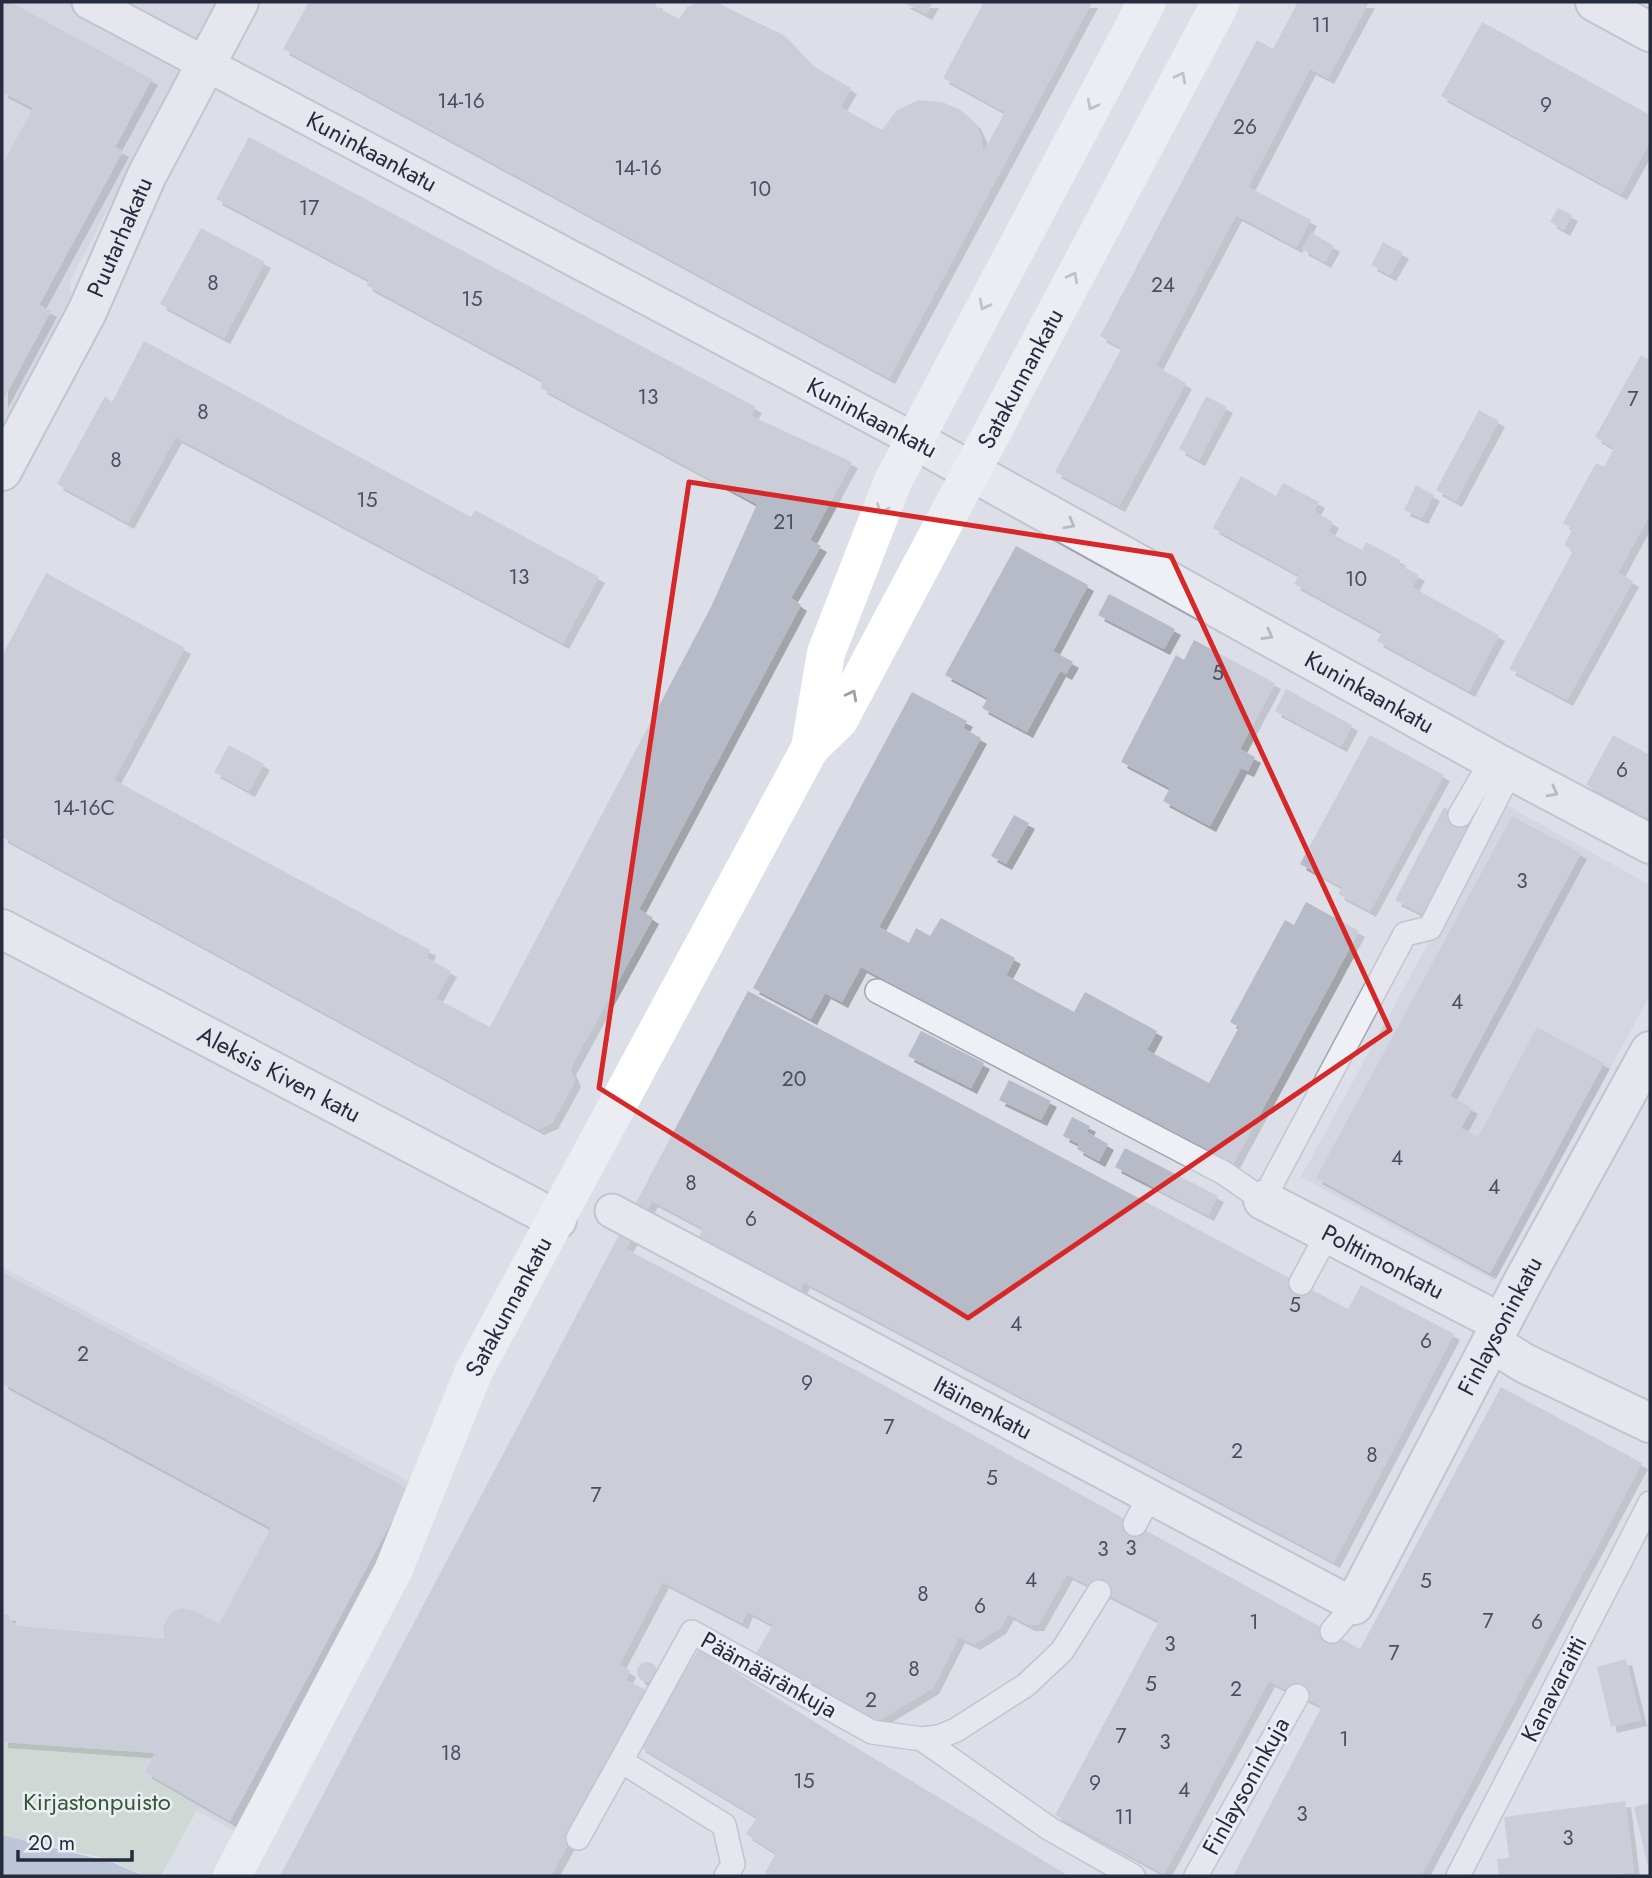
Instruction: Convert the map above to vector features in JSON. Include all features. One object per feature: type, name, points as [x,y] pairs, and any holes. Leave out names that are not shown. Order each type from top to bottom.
[{"type":"main road","name":"Satakunnankatu","points":[[810,748],[826,653],[893,481],[1147,2]]},
{"type":"main road","name":"Satakunnankatu","points":[[232,1876],[393,1571],[474,1371],[810,748],[839,720],[1221,2]]},
{"type":"street","name":"Kuninkaankatu","points":[[89,2],[971,470],[1502,765],[1650,844]]},
{"type":"street","name":"Puutarhakatu","points":[[2,471],[88,312],[147,175],[239,2]]},
{"type":"street","points":[[1595,2],[1650,32]]},
{"type":"street","name":"Aleksis Kiven katu","points":[[2,929],[557,1220]]},
{"type":"street","name":"Finlaysoninkatu","points":[[1343,1618],[1650,1051]]},
{"type":"street","name":"Polttimonkatu","points":[[1263,1200],[1328,1233],[1496,1333],[1524,1363],[1650,1423]]},
{"type":"street","name":"Itäinenkatu","points":[[612,1211],[1142,1511],[1343,1618]]},
{"type":"lane","points":[[1460,815],[1502,765]]},
{"type":"lane","points":[[877,991],[1224,1173],[1263,1200],[1405,934],[1430,928],[1502,765]]},
{"type":"lane","points":[[1301,1283],[1328,1233]]},
{"type":"lane","name":"Kanavaraitti","points":[[1458,1876],[1650,1503]]},
{"type":"lane","points":[[922,1739],[939,1737],[964,1726],[1005,1700],[1045,1669],[1077,1632],[1100,1592]]},
{"type":"lane","name":"Päämääränkuja","points":[[621,1761],[692,1632],[865,1728],[881,1735],[922,1739]]},
{"type":"lane","name":"Finlaysoninkuja","points":[[1196,1876],[1297,1696]]},
{"type":"lane","points":[[922,1739],[1050,1829],[1133,1876]]},
{"type":"lane","points":[[578,1839],[621,1761],[724,1825],[733,1864],[726,1876]]},
{"type":"highlighted area","points":[[689,482],[1171,556],[1390,1030],[968,1318],[599,1088]]},
{"type":"shaded area","points":[[2,2],[217,2],[70,281],[73,309],[2,446]]},
{"type":"shaded area","points":[[1504,804],[1650,885],[1650,995],[1494,1281],[1301,1177]]},
{"type":"shaded area","points":[[2,1267],[416,1485],[236,1832],[149,1785],[2,1768]]},
{"type":"green space","name":"Kirjastonpuisto","points":[[2,1741],[151,1752],[142,1773],[199,1806],[161,1876],[145,1876],[109,1859],[2,1835]]},
{"type":"water","points":[[2,1835],[114,1863],[144,1876],[2,1876]]},
{"type":"building","points":[[2,2],[10,2],[152,79],[115,147],[123,151],[39,305],[51,311],[2,402],[2,165],[33,108],[2,92]]},
{"type":"building","points":[[309,2],[657,2],[655,6],[679,19],[687,7],[698,2],[716,2],[785,36],[813,66],[851,88],[840,107],[882,130],[897,110],[919,100],[942,102],[961,110],[975,123],[981,136],[983,153],[1005,112],[943,78],[984,2],[1092,2],[889,378],[283,49]]},
{"type":"building","points":[[903,2],[933,2],[926,14]]},
{"type":"building","points":[[1298,2],[1369,2],[1328,78],[1310,69],[1248,187],[1311,220],[1296,247],[1236,215],[1156,366],[1186,383],[1119,506],[1055,472],[1122,348],[1100,336],[1257,40],[1273,49]]},
{"type":"building","points":[[1482,22],[1650,115],[1650,142],[1621,194],[1441,96]]},
{"type":"building","points":[[249,137],[756,407],[751,416],[852,462],[810,540],[821,546],[791,598],[801,605],[639,909],[653,918],[570,1069],[575,1081],[552,1123],[538,1129],[2,837],[2,656],[46,573],[185,648],[114,780],[430,950],[427,958],[451,971],[423,1021],[437,999],[490,1027],[711,607],[757,504],[541,388],[542,380],[366,285],[369,280],[216,199]]},
{"type":"building","points":[[1558,208],[1572,215],[1564,230],[1550,222]]},
{"type":"building","points":[[201,228],[265,262],[224,338],[160,304]]},
{"type":"building","points":[[1312,233],[1334,246],[1325,262],[1302,249]]},
{"type":"building","points":[[1383,242],[1403,253],[1390,275],[1371,265]]},
{"type":"building","points":[[144,341],[471,517],[475,510],[599,577],[563,643],[176,437],[128,523],[57,484],[105,396],[112,402]]},
{"type":"building","points":[[1641,355],[1650,360],[1650,514],[1618,573],[1633,581],[1567,700],[1509,669],[1573,551],[1564,545],[1573,529],[1563,523],[1596,463],[1604,467],[1614,448],[1595,437]]},
{"type":"building","points":[[1206,396],[1227,407],[1199,460],[1179,449]]},
{"type":"building","points":[[1479,410],[1499,421],[1456,501],[1436,490]]},
{"type":"building","points":[[1241,476],[1276,496],[1283,483],[1319,502],[1314,511],[1333,522],[1328,532],[1362,550],[1366,542],[1400,560],[1398,564],[1419,575],[1412,587],[1499,635],[1469,691],[1377,641],[1382,632],[1294,584],[1299,575],[1213,528]]},
{"type":"building","points":[[1416,485],[1434,495],[1422,518],[1404,510]]},
{"type":"building","points":[[1016,546],[1088,585],[1053,651],[1073,662],[1066,674],[1060,671],[1027,732],[982,708],[988,698],[945,675]]},
{"type":"building","points":[[1109,594],[1175,629],[1164,649],[1098,615]]},
{"type":"building","points":[[1194,640],[1275,683],[1240,749],[1255,757],[1248,771],[1241,768],[1210,826],[1163,801],[1170,788],[1121,762],[1176,655],[1184,660]]},
{"type":"building","points":[[1286,689],[1352,725],[1341,746],[1275,711]]},
{"type":"building","points":[[912,692],[967,721],[963,728],[981,738],[879,927],[909,943],[916,928],[930,936],[941,918],[1015,958],[1006,975],[1074,1012],[1085,992],[1157,1031],[1147,1050],[1209,1083],[1239,1027],[1230,1022],[1285,920],[1294,925],[1306,902],[1359,931],[1232,1166],[861,967],[842,1002],[825,993],[811,1019],[753,988]]},
{"type":"building","points":[[1370,735],[1444,775],[1370,911],[1338,894],[1342,887],[1300,864]]},
{"type":"building","points":[[1613,735],[1650,755],[1650,819],[1586,785]]},
{"type":"building","points":[[229,745],[264,764],[249,791],[214,772]]},
{"type":"building","points":[[1444,807],[1475,824],[1427,916],[1395,900]]},
{"type":"building","points":[[1014,815],[1029,823],[1006,864],[991,856]]},
{"type":"building","points":[[1512,816],[1581,853],[1450,1096],[1472,1108],[1461,1128],[1478,1137],[1537,1027],[1604,1063],[1490,1273],[1316,1178]]},
{"type":"building","points":[[748,991],[1348,1309],[1361,1285],[1454,1334],[1334,1562],[804,1282],[795,1300],[694,1247],[703,1228],[652,1201],[626,1249],[865,1375],[1360,1649],[1501,1387],[1642,1463],[1421,1876],[1233,1876],[1322,1706],[1269,1681],[1164,1874],[1055,1815],[1159,1621],[1067,1574],[1038,1625],[1029,1625],[1008,1614],[1000,1628],[974,1644],[959,1637],[933,1688],[880,1720],[871,1722],[752,1660],[773,1625],[747,1611],[742,1623],[663,1582],[619,1665],[630,1671],[626,1680],[650,1692],[551,1876],[280,1876]]},
{"type":"building","points":[[921,1031],[984,1063],[971,1088],[908,1056]]},
{"type":"building","points":[[1009,1080],[1051,1101],[1041,1120],[999,1100]]},
{"type":"building","points":[[1072,1117],[1090,1126],[1087,1132],[1108,1144],[1099,1161],[1077,1149],[1079,1144],[1063,1136]]},
{"type":"building","points":[[1125,1148],[1218,1196],[1208,1215],[1115,1167]]},
{"type":"building","points":[[2,1272],[396,1482],[408,1491],[230,1821],[145,1772],[155,1753],[2,1742],[2,1614],[10,1615],[9,1620],[18,1626],[165,1639],[163,1627],[170,1614],[181,1608],[195,1611],[219,1624],[271,1528],[2,1383]]},
{"type":"building","points":[[699,1649],[1069,1876],[770,1876],[765,1873],[776,1853],[746,1834],[757,1817],[639,1746]]},
{"type":"building","points":[[1626,1659],[1641,1720],[1611,1727],[1597,1667]]},
{"type":"building","points":[[643,1662],[651,1662],[657,1672],[651,1682],[643,1682],[637,1676],[637,1668]]},
{"type":"building","points":[[1625,1801],[1634,1872],[1600,1876],[1499,1876],[1497,1859],[1509,1858],[1504,1817]]},
{"type":"building","points":[[1650,1803],[1650,1871],[1649,1871],[1634,1807]]}]
